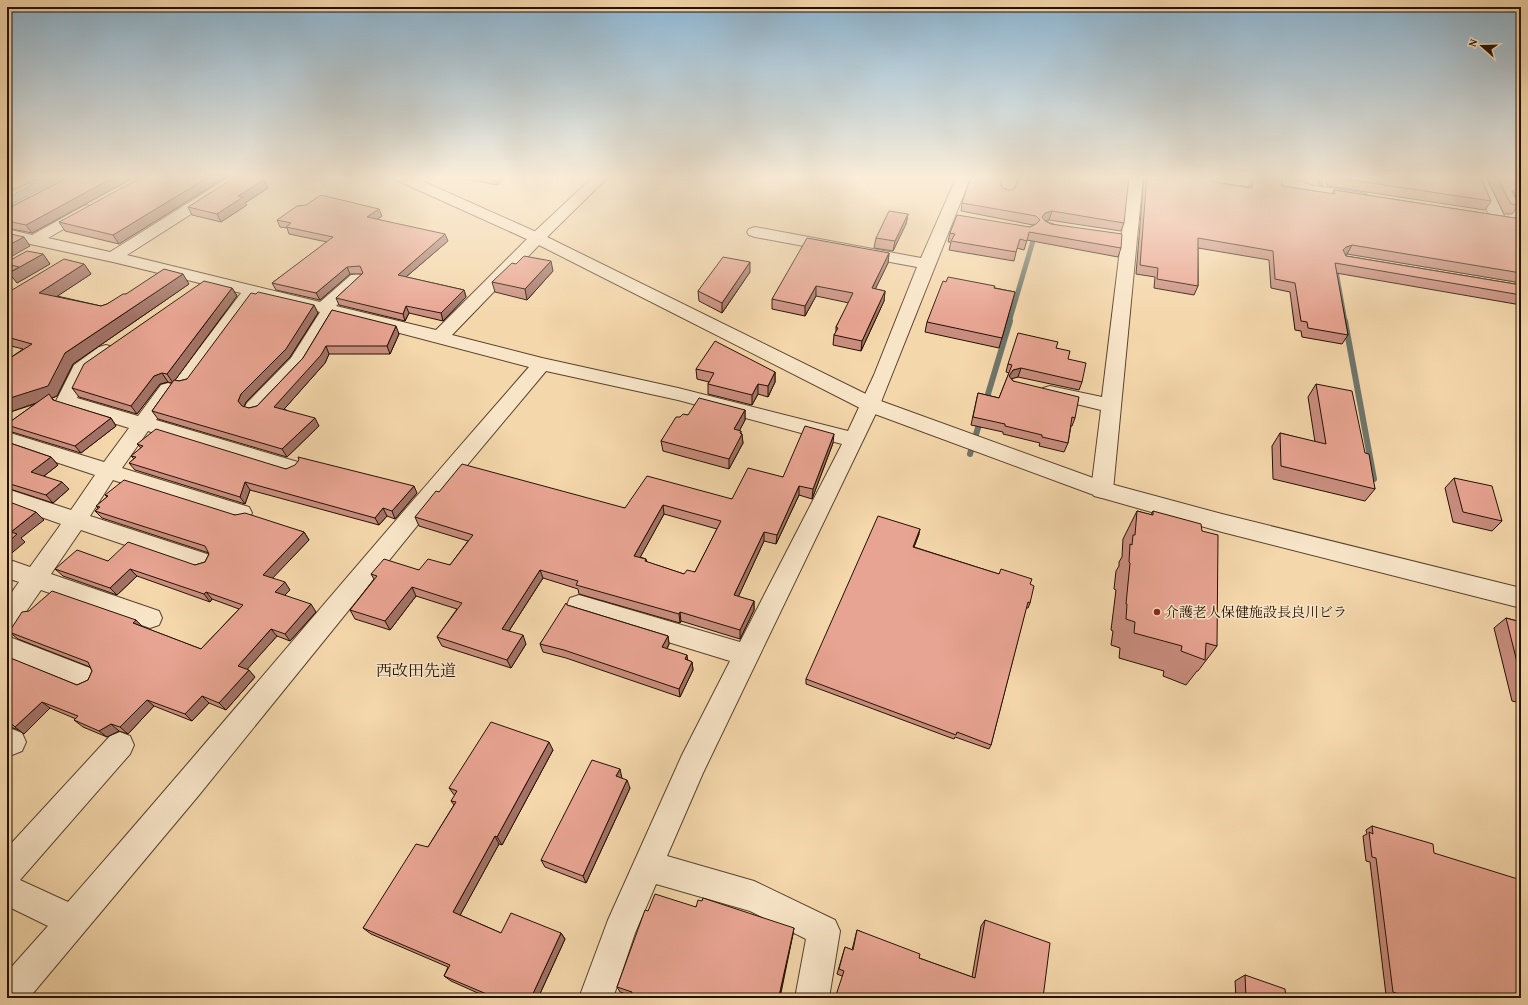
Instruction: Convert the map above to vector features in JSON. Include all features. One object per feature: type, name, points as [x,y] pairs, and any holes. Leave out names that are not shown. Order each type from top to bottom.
[{"type":"street","points":[[34,240],[65,223]]},
{"type":"street","points":[[113,257],[166,223]]},
{"type":"street","points":[[503,223],[537,238],[871,405],[1102,490],[1222,524],[1521,598]]},
{"type":"street","points":[[440,337],[553,223]]},
{"type":"street","points":[[596,998],[619,931],[692,765],[871,405],[927,264],[949,223]]},
{"type":"street","points":[[1102,490],[1112,406],[1122,238],[1125,223]]},
{"type":"street","points":[[755,232],[927,264]]},
{"type":"street","points":[[7,234],[113,257],[440,337],[542,364],[678,394],[854,440]]},
{"type":"street","points":[[66,263],[85,252]]},
{"type":"street","points":[[254,408],[299,361],[327,309],[357,279]]},
{"type":"street","points":[[188,294],[207,281]]},
{"type":"street","points":[[7,618],[143,423],[176,386],[251,291]]},
{"type":"street","points":[[119,342],[81,368],[66,401],[131,422],[143,423],[291,467]]},
{"type":"street","points":[[7,998],[194,778],[430,494],[542,364]]},
{"type":"street","points":[[1032,388],[1112,406]]},
{"type":"street","points":[[7,439],[241,513]]},
{"type":"street","points":[[7,497],[202,562]]},
{"type":"street","points":[[7,568],[150,618]]},
{"type":"street","points":[[579,604],[747,655]]},
{"type":"street","points":[[7,647],[86,678]]},
{"type":"street","points":[[7,871],[120,745]]},
{"type":"street","points":[[648,866],[754,898],[824,931],[812,998]]},
{"type":"street","points":[[7,890],[73,921]]},
{"type":"building","points":[[16,223],[30,223],[26,225]]},
{"type":"building","points":[[63,223],[133,223],[113,235]]},
{"type":"building","points":[[291,223],[394,223],[445,234],[398,275],[464,290],[441,313],[406,306],[403,314],[336,298],[363,273],[360,266],[347,267],[316,293],[272,283],[333,237],[286,227]]},
{"type":"building","points":[[883,223],[904,223],[895,241],[876,238]]},
{"type":"building","points":[[954,223],[1005,223],[1030,227],[1036,224],[1049,223],[1122,234],[1121,248],[1029,232],[1027,241],[1020,239],[1016,252],[951,241],[955,234],[950,233]]},
{"type":"building","points":[[1143,223],[1521,223],[1521,273],[1352,245],[1346,247],[1343,250],[1346,256],[1521,285],[1521,295],[1335,263],[1348,335],[1308,328],[1307,322],[1301,321],[1295,283],[1275,279],[1273,251],[1198,238],[1198,286],[1157,279],[1158,268],[1140,265]]},
{"type":"building","points":[[7,233],[24,237],[7,246]]},
{"type":"building","points":[[807,238],[889,253],[872,288],[885,291],[862,341],[834,335],[838,328],[836,327],[853,293],[816,286],[805,306],[772,299]]},
{"type":"building","points":[[27,251],[43,254],[9,273],[19,267],[7,264],[7,262]]},
{"type":"building","points":[[524,256],[551,261],[525,289],[492,282],[512,263],[516,264]]},
{"type":"building","points":[[723,257],[750,262],[722,303],[698,291]]},
{"type":"building","points":[[64,259],[84,264],[39,293],[101,306],[123,294],[126,294],[164,269],[183,274],[65,353],[48,386],[7,399],[7,360],[32,344],[7,337],[7,293]]},
{"type":"building","points":[[948,277],[995,286],[994,288],[1015,292],[1002,338],[927,322],[943,281],[946,282]]},
{"type":"building","points":[[204,281],[232,288],[167,374],[162,373],[154,376],[131,406],[72,388],[84,364]]},
{"type":"building","points":[[258,292],[314,305],[286,349],[241,394],[238,401],[242,406],[249,408],[257,406],[303,358],[332,310],[396,326],[387,346],[326,346],[321,355],[274,407],[315,418],[282,449],[152,411],[174,380],[179,381],[187,379],[251,293],[256,294]]},
{"type":"building","points":[[1018,333],[1058,342],[1056,348],[1070,351],[1068,359],[1086,363],[1082,382],[1021,368],[1013,370],[1009,376],[1013,381],[1079,397],[1075,418],[1072,417],[1068,443],[1005,426],[1005,424],[973,417],[978,393],[999,398],[1012,365],[1008,364]]},
{"type":"building","points":[[715,341],[775,372],[768,386],[758,384],[752,395],[708,384],[714,373],[696,369]]},
{"type":"building","points":[[1316,384],[1352,391],[1365,453],[1369,454],[1375,489],[1281,466],[1280,433],[1326,444]]},
{"type":"building","points":[[49,394],[53,400],[111,418],[75,446],[7,425]]},
{"type":"building","points":[[699,398],[745,410],[734,429],[741,431],[740,433],[742,434],[729,459],[661,441],[676,417],[680,417],[683,414],[688,415]]},
{"type":"building","points":[[805,426],[834,434],[813,489],[799,486],[777,535],[764,532],[734,595],[754,601],[740,630],[680,612],[679,614],[576,585],[578,581],[540,570],[502,629],[523,635],[507,660],[437,637],[462,603],[412,587],[385,621],[350,610],[377,576],[371,574],[384,559],[419,570],[428,559],[450,565],[473,535],[415,517],[436,491],[439,492],[462,464],[625,508],[647,476],[732,499],[748,468],[783,477]],"holes":[[[663,505],[721,521],[695,572],[687,570],[684,574],[645,561],[646,559],[634,556]]]},
{"type":"building","points":[[156,429],[286,469],[295,465],[299,460],[298,457],[414,486],[392,511],[383,508],[375,518],[245,482],[240,497],[129,463],[136,457],[131,456],[143,446],[137,444]]},
{"type":"building","points":[[7,442],[51,457],[31,472],[62,482],[46,495],[7,483]]},
{"type":"building","points":[[1454,478],[1492,486],[1502,521],[1463,512]]},
{"type":"building","points":[[124,480],[235,515],[245,513],[304,532],[263,575],[285,582],[275,592],[311,604],[285,634],[271,629],[238,666],[249,670],[219,703],[202,696],[185,714],[147,700],[120,727],[111,724],[99,731],[74,720],[78,716],[42,702],[15,727],[7,723],[7,657],[77,685],[88,680],[92,671],[88,662],[9,632],[22,612],[29,611],[52,591],[136,620],[133,623],[201,649],[243,605],[206,592],[204,594],[130,569],[110,588],[55,569],[77,550],[108,561],[128,542],[195,565],[205,562],[209,554],[205,546],[95,511],[100,507],[96,506],[108,496],[105,495]]},
{"type":"building","points":[[7,501],[36,512],[11,532],[17,534],[7,543]]},
{"type":"building","points":[[1137,511],[1153,515],[1153,511],[1201,524],[1202,531],[1218,535],[1217,646],[1206,643],[1205,660],[1181,651],[1182,646],[1134,633],[1135,622],[1126,619],[1130,544],[1132,545],[1133,535],[1135,535]]},
{"type":"building","points":[[878,516],[920,529],[913,547],[999,574],[1001,569],[1032,579],[1030,584],[1034,586],[1030,603],[1028,602],[991,745],[957,732],[956,735],[806,679]]},
{"type":"building","points":[[566,603],[567,605],[668,636],[662,647],[687,655],[685,659],[692,662],[679,689],[564,650],[540,644]]},
{"type":"building","points":[[1506,618],[1521,622],[1521,678]]},
{"type":"building","points":[[491,722],[549,742],[497,837],[495,836],[453,912],[501,933],[511,913],[561,933],[531,998],[496,998],[444,976],[450,965],[363,928],[416,844],[428,847],[456,802],[451,801],[457,791],[449,788]]},
{"type":"building","points":[[592,760],[620,769],[616,776],[627,780],[583,876],[541,860]]},
{"type":"building","points":[[1372,826],[1433,844],[1434,853],[1521,880],[1521,998],[1410,998],[1393,992],[1376,858],[1372,857],[1369,832],[1373,834]]},
{"type":"building","points":[[655,894],[696,907],[698,900],[702,901],[703,898],[794,928],[779,996],[775,994],[774,998],[630,998],[632,992],[617,987],[645,910],[648,911]]},
{"type":"building","points":[[985,920],[1050,943],[1043,998],[835,998],[844,971],[839,969],[845,947],[853,950],[857,930],[920,954],[919,958],[975,978]]},
{"type":"building","points":[[1245,975],[1285,989],[1286,998],[1246,998]]},
{"type":"waterway","points":[[1009,322],[1035,234]]},
{"type":"waterway","points":[[1335,265],[1345,322]]},
{"type":"waterway","points":[[985,404],[1010,321]]},
{"type":"waterway","points":[[1345,321],[1374,479]]},
{"type":"waterway","points":[[970,454],[981,418]]},
{"type":"place","name":"介護老人保健施設長良川ビラ","points":[[1157,612]]},
{"type":"district","name":"西改田先道","points":[[416,670]]}]
